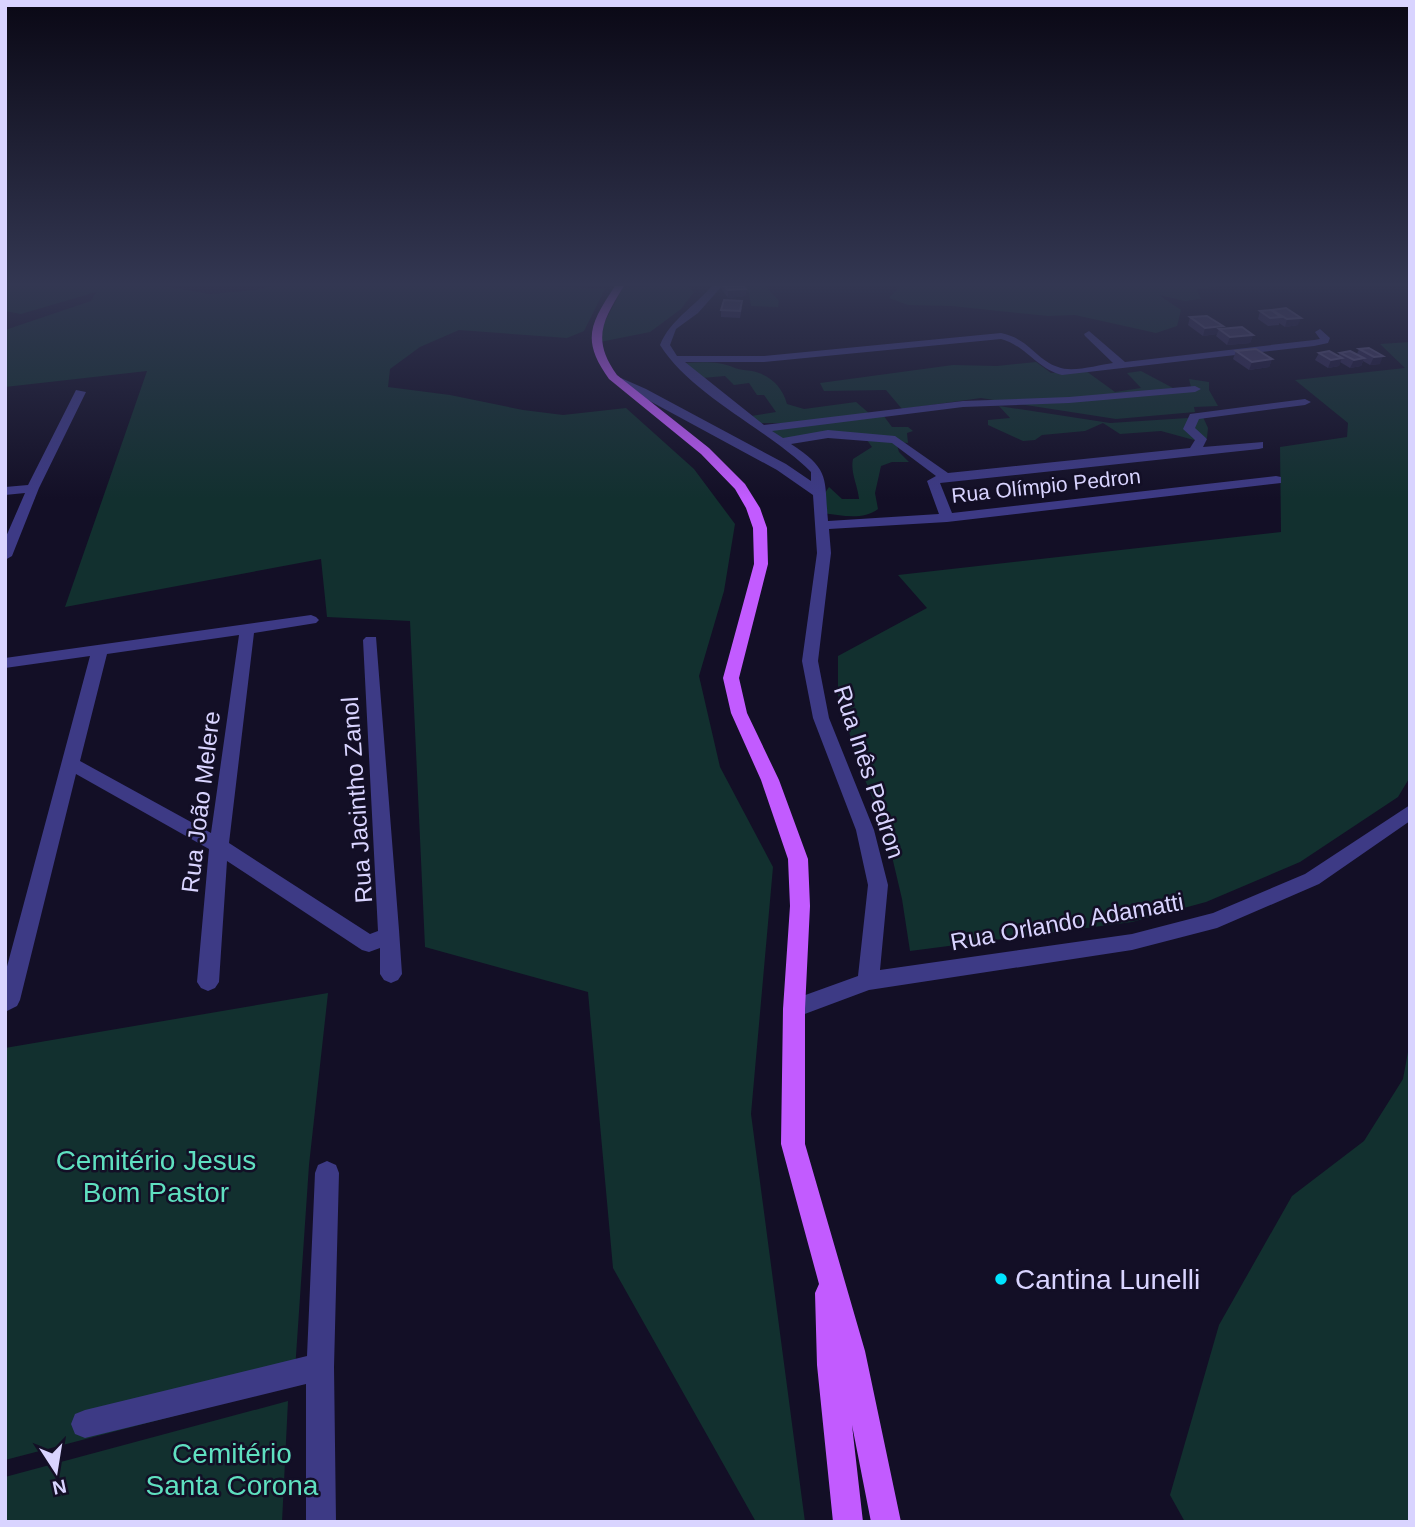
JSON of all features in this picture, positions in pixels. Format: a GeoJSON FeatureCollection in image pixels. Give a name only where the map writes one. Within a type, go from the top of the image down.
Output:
{"type":"FeatureCollection","features":[{"type":"Feature","properties":{"kind":"main road"},"geometry":{"type":"LineString","coordinates":[[600,357],[603,365],[617,380],[740,487],[753,508],[760,528],[761,564],[731,678],[739,713],[770,780],[798,859],[800,906],[794,1009],[793,1144],[851,1351],[886,1522]]}},
{"type":"Feature","properties":{"kind":"main road"},"geometry":{"type":"LineString","coordinates":[[827,1265],[831,1365],[848,1522]]}},
{"type":"Feature","properties":{"kind":"street"},"geometry":{"type":"LineString","coordinates":[[674,359],[782,357]]}},
{"type":"Feature","properties":{"kind":"street"},"geometry":{"type":"LineString","coordinates":[[1037,357],[1054,371],[1190,357]]}},
{"type":"Feature","properties":{"kind":"street"},"geometry":{"type":"LineString","coordinates":[[1114,357],[1122,365]]}},
{"type":"Feature","properties":{"kind":"street","name":"Rua Inês Pedron"},"geometry":{"type":"LineString","coordinates":[[674,359],[761,429],[803,457],[817,471],[824,553],[810,661],[821,718],[865,830],[878,884],[875,934],[868,981]]}},
{"type":"Feature","properties":{"kind":"street"},"geometry":{"type":"LineString","coordinates":[[617,380],[643,391],[741,447],[778,462],[819,494]]}},
{"type":"Feature","properties":{"kind":"street"},"geometry":{"type":"LineString","coordinates":[[761,429],[972,403],[1069,400],[1195,389]]}},
{"type":"Feature","properties":{"kind":"street"},"geometry":{"type":"LineString","coordinates":[[5,556],[11,527],[80,392]]}},
{"type":"Feature","properties":{"kind":"street"},"geometry":{"type":"LineString","coordinates":[[1195,451],[1201,439],[1189,429],[1194,416],[1304,402]]}},
{"type":"Feature","properties":{"kind":"street"},"geometry":{"type":"LineString","coordinates":[[781,442],[828,434],[895,440],[945,477]]}},
{"type":"Feature","properties":{"kind":"street"},"geometry":{"type":"LineString","coordinates":[[947,518],[933,481],[945,477],[1259,445]]}},
{"type":"Feature","properties":{"kind":"street","name":"Rua Olímpio Pedron"},"geometry":{"type":"LineString","coordinates":[[820,526],[947,518],[1276,481]]}},
{"type":"Feature","properties":{"kind":"street"},"geometry":{"type":"LineString","coordinates":[[5,491],[33,488]]}},
{"type":"Feature","properties":{"kind":"street"},"geometry":{"type":"LineString","coordinates":[[5,663],[312,620]]}},
{"type":"Feature","properties":{"kind":"street","name":"Rua João Melere"},"geometry":{"type":"LineString","coordinates":[[208,982],[219,846],[247,629]]}},
{"type":"Feature","properties":{"kind":"street","name":"Rua Jacintho Zanol"},"geometry":{"type":"LineString","coordinates":[[219,846],[369,944],[385,937],[389,930],[371,640]]}},
{"type":"Feature","properties":{"kind":"street"},"geometry":{"type":"LineString","coordinates":[[7,1002],[100,649]]}},
{"type":"Feature","properties":{"kind":"street"},"geometry":{"type":"LineString","coordinates":[[70,763],[219,846]]}},
{"type":"Feature","properties":{"kind":"street","name":"Rua Orlando Adamatti"},"geometry":{"type":"LineString","coordinates":[[794,1009],[868,981],[1132,942],[1217,920],[1312,879],[1410,812]]}},
{"type":"Feature","properties":{"kind":"street"},"geometry":{"type":"LineString","coordinates":[[389,930],[391,974]]}},
{"type":"Feature","properties":{"kind":"street"},"geometry":{"type":"LineString","coordinates":[[321,1522],[320,1367],[327,1173]]}},
{"type":"Feature","properties":{"kind":"street"},"geometry":{"type":"LineString","coordinates":[[85,1424],[320,1367]]}},
{"type":"Feature","properties":{"kind":"green space"},"geometry":{"type":"Polygon","coordinates":[[[5,357],[406,357],[390,369],[388,387],[563,415],[626,408],[694,469],[735,524],[724,591],[699,676],[720,767],[773,867],[751,1114],[805,1522],[756,1522],[613,1268],[588,992],[425,947],[410,621],[327,617],[321,559],[65,607],[147,371],[5,387],[5,357]]]}},
{"type":"Feature","properties":{"kind":"green space"},"geometry":{"type":"Polygon","coordinates":[[[1394,357],[1410,357],[1410,777],[1398,797],[1300,862],[1206,902],[1132,922],[910,951],[902,899],[886,831],[859,765],[838,695],[838,656],[927,608],[898,575],[1281,532],[1280,447],[1347,437],[1348,423],[1295,380],[1405,368],[1394,357]]]}},
{"type":"Feature","properties":{"kind":"green space"},"geometry":{"type":"Polygon","coordinates":[[[1036,362],[1051,373],[1086,371],[1115,392],[1141,388],[1127,373],[1141,371],[1173,388],[1191,387],[1189,379],[1209,382],[1209,390],[1218,406],[1194,407],[1195,412],[1116,419],[981,398],[902,409],[886,390],[824,391],[820,383],[953,365],[997,366],[1036,362]]]}},
{"type":"Feature","properties":{"kind":"green space"},"geometry":{"type":"Polygon","coordinates":[[[685,363],[717,363],[758,373],[770,378],[787,404],[804,409],[856,402],[870,414],[800,423],[759,423],[751,416],[776,412],[764,395],[757,395],[749,383],[734,385],[725,376],[702,378],[685,363]]]}},
{"type":"Feature","properties":{"kind":"green space"},"geometry":{"type":"Polygon","coordinates":[[[999,406],[1110,423],[1203,417],[1208,428],[1207,438],[1194,440],[1161,431],[1120,434],[1103,423],[1085,431],[1042,435],[1035,440],[1023,441],[988,425],[988,420],[1010,418],[999,406]]]}},
{"type":"Feature","properties":{"kind":"green space"},"geometry":{"type":"Polygon","coordinates":[[[883,415],[892,427],[908,427],[913,431],[907,433],[908,443],[896,442],[899,452],[909,462],[892,462],[881,466],[875,493],[878,509],[858,516],[822,513],[825,493],[829,487],[842,499],[859,499],[852,464],[853,459],[872,447],[864,436],[780,439],[768,431],[883,415]]]}},
{"type":"Feature","properties":{"kind":"green space","name":"Cemitério Jesus Bom Pastor"},"geometry":{"type":"Polygon","coordinates":[[[328,993],[309,1165],[294,1385],[5,1460],[5,1048],[328,993]]]}},
{"type":"Feature","properties":{"kind":"green space"},"geometry":{"type":"Polygon","coordinates":[[[1410,1041],[1410,1522],[1185,1522],[1170,1495],[1219,1325],[1292,1196],[1364,1141],[1403,1079],[1410,1041]]]}},
{"type":"Feature","properties":{"kind":"green space","name":"Cemitério Santa Corona"},"geometry":{"type":"Polygon","coordinates":[[[288,1401],[282,1522],[5,1522],[5,1477],[288,1401]]]}},
{"type":"Feature","properties":{"kind":"building"},"geometry":{"type":"Polygon","coordinates":[[[1245,357],[1272,359],[1252,362],[1245,357]]]}},
{"type":"Feature","properties":{"kind":"place","name":"Cantina Lunelli"},"geometry":{"type":"Point","coordinates":[1001,1279]}}]}
